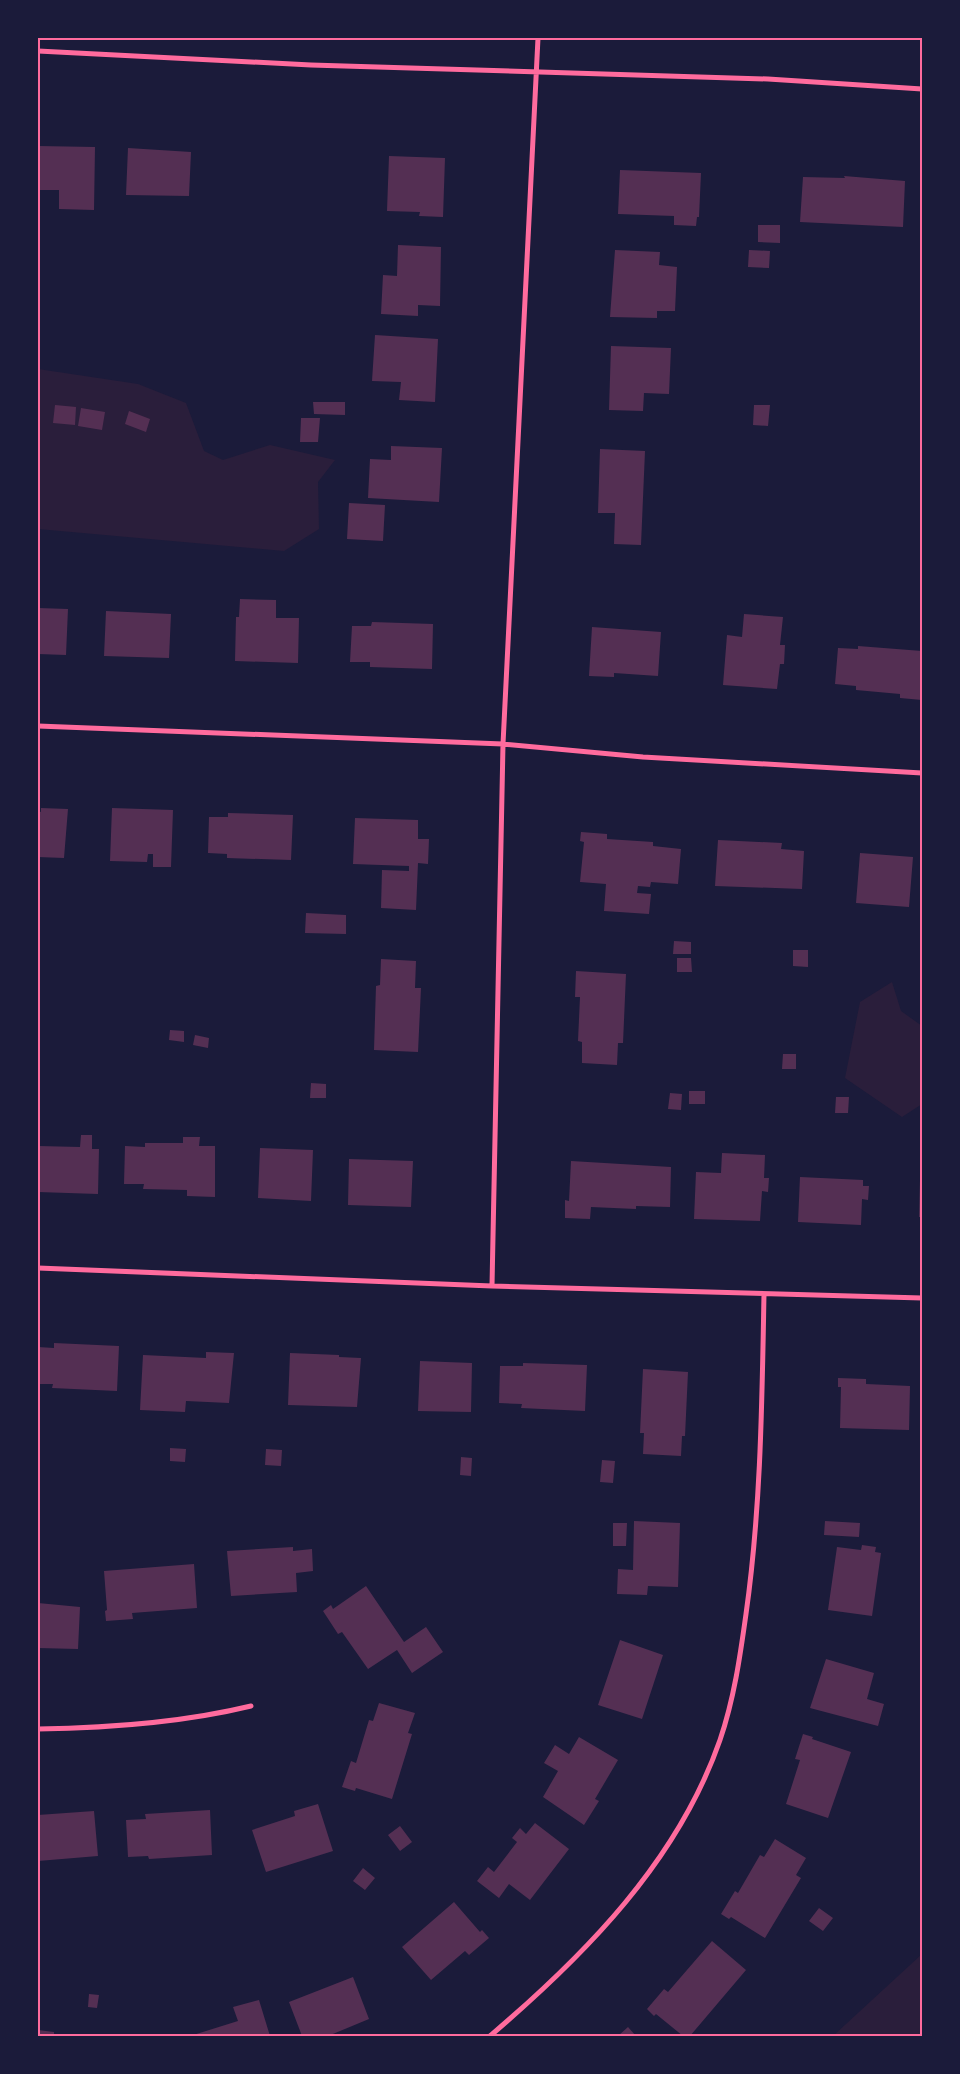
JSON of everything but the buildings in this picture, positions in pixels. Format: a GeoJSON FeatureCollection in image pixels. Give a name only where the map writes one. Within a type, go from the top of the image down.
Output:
{"type":"FeatureCollection","features":[{"type":"Feature","properties":{"kind":"street"},"geometry":{"type":"LineString","coordinates":[[492,1286],[503,744],[538,71],[538,38]]}},
{"type":"Feature","properties":{"kind":"street"},"geometry":{"type":"LineString","coordinates":[[38,51],[311,65],[768,79],[922,89]]}},
{"type":"Feature","properties":{"kind":"street"},"geometry":{"type":"LineString","coordinates":[[38,726],[503,744],[643,758],[922,773]]}},
{"type":"Feature","properties":{"kind":"street"},"geometry":{"type":"LineString","coordinates":[[38,1268],[492,1286],[922,1298]]}},
{"type":"Feature","properties":{"kind":"street"},"geometry":{"type":"LineString","coordinates":[[490,2036],[538,1995],[602,1931],[655,1864],[692,1802],[720,1741],[737,1678],[756,1547],[761,1451],[764,1294]]}},
{"type":"Feature","properties":{"kind":"street"},"geometry":{"type":"LineString","coordinates":[[38,1729],[195,1719],[251,1706]]}},
{"type":"Feature","properties":{"kind":"shaded area"},"geometry":{"type":"Polygon","coordinates":[[[38,369],[138,384],[186,403],[204,451],[223,460],[270,445],[335,460],[318,482],[319,529],[284,551],[38,529],[38,369]]]}},
{"type":"Feature","properties":{"kind":"shaded area"},"geometry":{"type":"Polygon","coordinates":[[[892,982],[901,1011],[922,1026],[922,1104],[902,1117],[845,1078],[860,1002],[892,982]]]}},
{"type":"Feature","properties":{"kind":"shaded area"},"geometry":{"type":"Polygon","coordinates":[[[922,1954],[922,2036],[833,2036],[922,1954]]]}}]}
